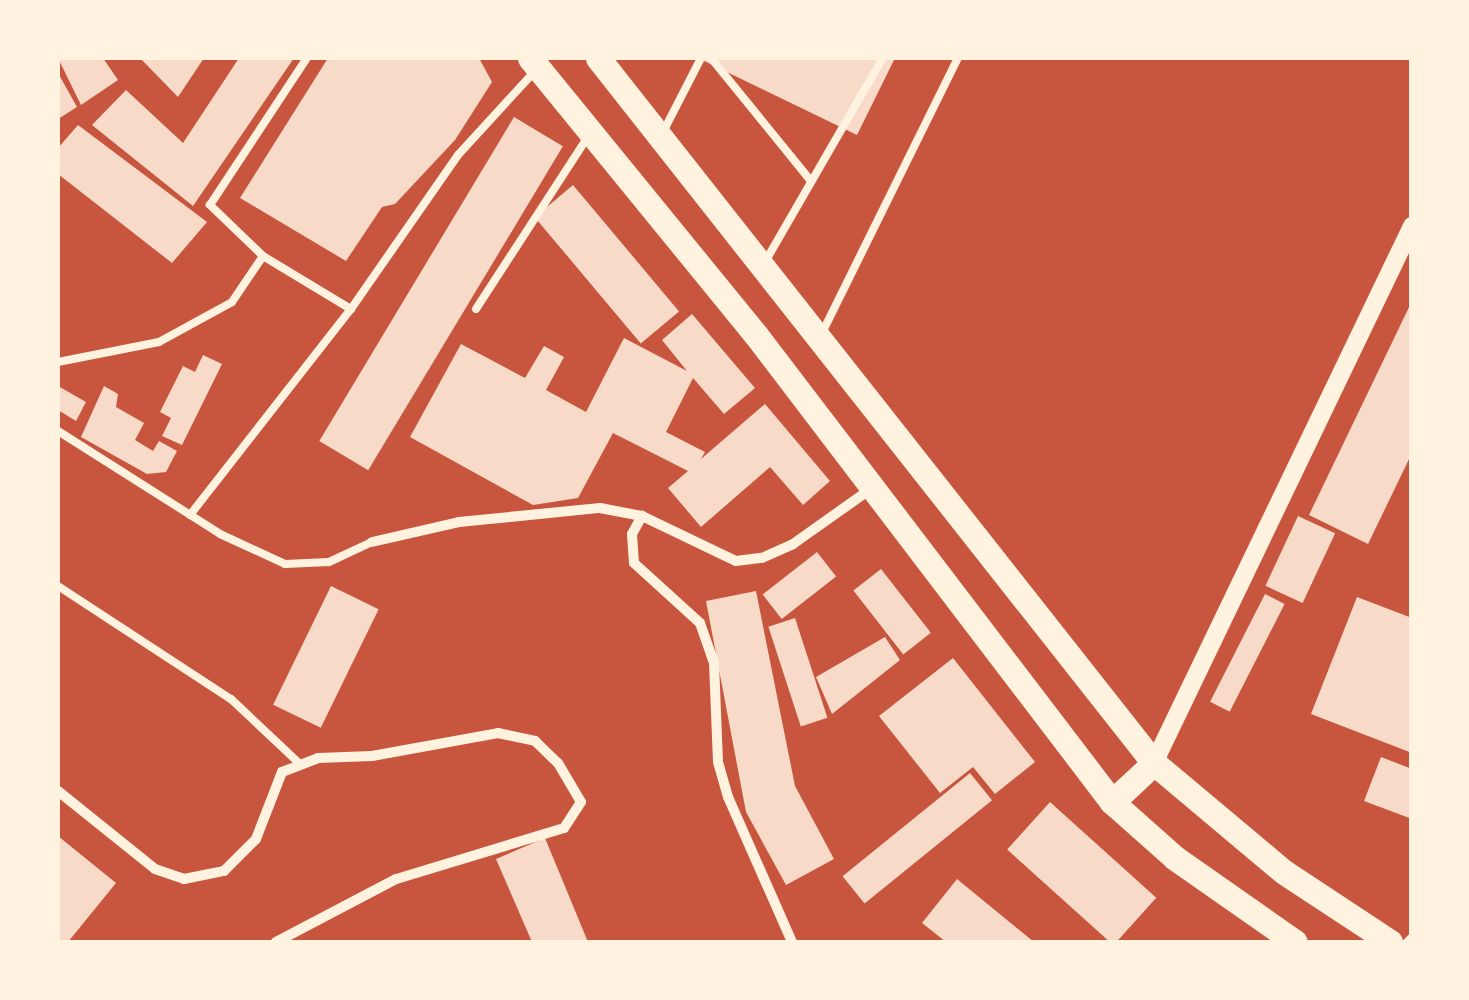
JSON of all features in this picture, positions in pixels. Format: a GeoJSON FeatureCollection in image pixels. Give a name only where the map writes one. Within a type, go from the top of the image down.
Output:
{"type":"FeatureCollection","features":[{"type":"Feature","properties":{"kind":"highway"},"geometry":{"type":"LineString","coordinates":[[598,58],[1154,762],[1284,872],[1390,942]]}},
{"type":"Feature","properties":{"kind":"highway"},"geometry":{"type":"LineString","coordinates":[[534,62],[872,488],[1112,802],[1189,869],[1295,942]]}},
{"type":"Feature","properties":{"kind":"highway"},"geometry":{"type":"LineString","coordinates":[[1112,802],[1154,762]]}},
{"type":"Feature","properties":{"kind":"street"},"geometry":{"type":"LineString","coordinates":[[1154,762],[1412,226]]}},
{"type":"Feature","properties":{"kind":"street"},"geometry":{"type":"LineString","coordinates":[[372,542],[459,522],[600,508],[642,516],[736,561],[793,544],[872,488]]}},
{"type":"Feature","properties":{"kind":"street"},"geometry":{"type":"LineString","coordinates":[[642,516],[632,534],[634,563],[700,623],[714,663],[718,762],[728,798],[792,942]]}},
{"type":"Feature","properties":{"kind":"street"},"geometry":{"type":"LineString","coordinates":[[58,791],[155,869],[184,879],[224,872],[256,839],[282,772],[301,765],[498,732],[535,741],[558,764],[581,802],[564,828],[396,879],[276,942]]}},
{"type":"Feature","properties":{"kind":"lane"},"geometry":{"type":"LineString","coordinates":[[306,58],[210,206],[263,256],[351,309]]}},
{"type":"Feature","properties":{"kind":"lane"},"geometry":{"type":"LineString","coordinates":[[661,136],[701,58]]}},
{"type":"Feature","properties":{"kind":"lane"},"geometry":{"type":"LineString","coordinates":[[712,58],[811,182]]}},
{"type":"Feature","properties":{"kind":"lane"},"geometry":{"type":"LineString","coordinates":[[764,264],[882,58]]}},
{"type":"Feature","properties":{"kind":"lane"},"geometry":{"type":"LineString","coordinates":[[820,337],[958,58]]}},
{"type":"Feature","properties":{"kind":"lane"},"geometry":{"type":"LineString","coordinates":[[190,515],[351,309],[458,155],[534,62]]}},
{"type":"Feature","properties":{"kind":"lane"},"geometry":{"type":"LineString","coordinates":[[476,309],[592,131]]}},
{"type":"Feature","properties":{"kind":"lane"},"geometry":{"type":"LineString","coordinates":[[58,362],[160,342],[232,302],[263,256]]}},
{"type":"Feature","properties":{"kind":"lane"},"geometry":{"type":"LineString","coordinates":[[58,432],[190,515],[286,564],[329,562],[372,542]]}},
{"type":"Feature","properties":{"kind":"lane"},"geometry":{"type":"LineString","coordinates":[[58,586],[231,699],[301,765]]}},
{"type":"Feature","properties":{"kind":"building"},"geometry":{"type":"Polygon","coordinates":[[[58,58],[103,58],[118,80],[81,105],[58,58]]]}},
{"type":"Feature","properties":{"kind":"building"},"geometry":{"type":"Polygon","coordinates":[[[140,58],[204,58],[178,97],[140,58]]]}},
{"type":"Feature","properties":{"kind":"building"},"geometry":{"type":"Polygon","coordinates":[[[239,58],[294,58],[193,206],[92,125],[126,90],[183,143],[239,58]]]}},
{"type":"Feature","properties":{"kind":"building"},"geometry":{"type":"Polygon","coordinates":[[[328,58],[479,58],[492,82],[455,140],[395,204],[382,207],[346,261],[240,198],[328,58]]]}},
{"type":"Feature","properties":{"kind":"building"},"geometry":{"type":"Polygon","coordinates":[[[698,58],[895,58],[857,135],[698,58]]]}},
{"type":"Feature","properties":{"kind":"building"},"geometry":{"type":"Polygon","coordinates":[[[58,73],[77,107],[58,119],[58,73]]]}},
{"type":"Feature","properties":{"kind":"building"},"geometry":{"type":"Polygon","coordinates":[[[514,117],[563,146],[368,470],[319,441],[514,117]]]}},
{"type":"Feature","properties":{"kind":"building"},"geometry":{"type":"Polygon","coordinates":[[[78,125],[207,222],[172,263],[58,174],[58,148],[78,125]]]}},
{"type":"Feature","properties":{"kind":"building"},"geometry":{"type":"Polygon","coordinates":[[[573,185],[679,311],[641,344],[535,217],[573,185]]]}},
{"type":"Feature","properties":{"kind":"building"},"geometry":{"type":"Polygon","coordinates":[[[1412,301],[1412,453],[1368,544],[1309,515],[1412,301]]]}},
{"type":"Feature","properties":{"kind":"building"},"geometry":{"type":"Polygon","coordinates":[[[692,314],[755,388],[724,414],[693,378],[666,432],[705,452],[701,459],[765,404],[830,481],[803,505],[770,467],[701,527],[668,488],[688,471],[613,433],[578,498],[533,505],[410,437],[461,344],[525,378],[544,346],[564,357],[546,390],[586,412],[624,338],[687,371],[662,340],[692,314]]]}},
{"type":"Feature","properties":{"kind":"building"},"geometry":{"type":"Polygon","coordinates":[[[203,355],[222,364],[182,445],[162,436],[171,418],[160,412],[183,366],[195,372],[203,355]]]}},
{"type":"Feature","properties":{"kind":"building"},"geometry":{"type":"Polygon","coordinates":[[[58,386],[86,402],[76,421],[58,410],[58,386]]]}},
{"type":"Feature","properties":{"kind":"building"},"geometry":{"type":"Polygon","coordinates":[[[104,386],[118,394],[116,407],[144,423],[135,440],[153,451],[159,441],[177,451],[166,472],[147,474],[81,437],[104,386]]]}},
{"type":"Feature","properties":{"kind":"building"},"geometry":{"type":"Polygon","coordinates":[[[1298,516],[1335,533],[1303,603],[1265,586],[1298,516]]]}},
{"type":"Feature","properties":{"kind":"building"},"geometry":{"type":"Polygon","coordinates":[[[817,552],[836,576],[782,619],[763,594],[817,552]]]}},
{"type":"Feature","properties":{"kind":"building"},"geometry":{"type":"Polygon","coordinates":[[[881,569],[931,633],[903,654],[853,591],[881,569]]]}},
{"type":"Feature","properties":{"kind":"building"},"geometry":{"type":"Polygon","coordinates":[[[331,586],[379,609],[321,728],[273,705],[331,586]]]}},
{"type":"Feature","properties":{"kind":"building"},"geometry":{"type":"Polygon","coordinates":[[[756,591],[795,786],[834,859],[786,885],[746,812],[706,601],[756,591]]]}},
{"type":"Feature","properties":{"kind":"building"},"geometry":{"type":"Polygon","coordinates":[[[1265,594],[1285,604],[1230,712],[1210,702],[1265,594]]]}},
{"type":"Feature","properties":{"kind":"building"},"geometry":{"type":"Polygon","coordinates":[[[1357,597],[1412,618],[1412,753],[1311,714],[1357,597]]]}},
{"type":"Feature","properties":{"kind":"building"},"geometry":{"type":"Polygon","coordinates":[[[795,618],[827,718],[801,727],[768,627],[795,618]]]}},
{"type":"Feature","properties":{"kind":"building"},"geometry":{"type":"Polygon","coordinates":[[[885,637],[900,660],[832,714],[816,677],[885,637]]]}},
{"type":"Feature","properties":{"kind":"building"},"geometry":{"type":"Polygon","coordinates":[[[953,658],[1035,762],[995,794],[973,767],[940,793],[879,716],[953,658]]]}},
{"type":"Feature","properties":{"kind":"building"},"geometry":{"type":"Polygon","coordinates":[[[1381,757],[1412,769],[1412,819],[1364,801],[1381,757]]]}},
{"type":"Feature","properties":{"kind":"building"},"geometry":{"type":"Polygon","coordinates":[[[970,773],[992,800],[865,903],[843,876],[970,773]]]}},
{"type":"Feature","properties":{"kind":"building"},"geometry":{"type":"Polygon","coordinates":[[[1050,802],[1156,898],[1116,942],[1110,942],[1007,850],[1050,802]]]}},
{"type":"Feature","properties":{"kind":"building"},"geometry":{"type":"Polygon","coordinates":[[[58,836],[116,883],[68,942],[58,942],[58,836]]]}},
{"type":"Feature","properties":{"kind":"building"},"geometry":{"type":"Polygon","coordinates":[[[545,838],[588,942],[532,942],[496,859],[545,838]]]}},
{"type":"Feature","properties":{"kind":"building"},"geometry":{"type":"Polygon","coordinates":[[[957,879],[1034,942],[946,942],[922,923],[957,879]]]}}]}
